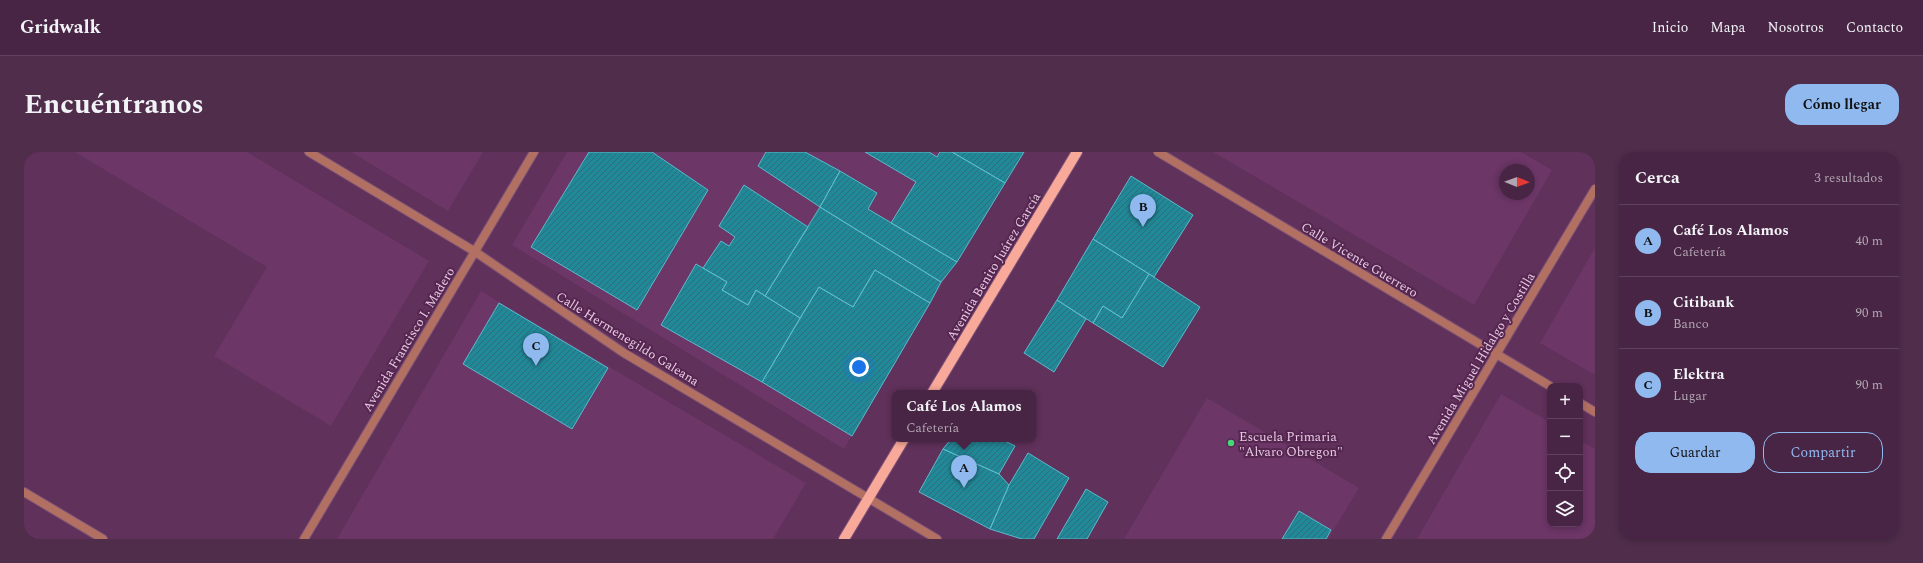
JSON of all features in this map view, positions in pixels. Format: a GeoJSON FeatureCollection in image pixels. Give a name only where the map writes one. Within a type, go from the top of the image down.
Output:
{"type":"FeatureCollection","features":[{"type":"Feature","properties":{"kind":"main road","name":"Avenida Benito Juárez García"},"geometry":{"type":"LineString","coordinates":[[934,390],[1077,152]]}},
{"type":"Feature","properties":{"kind":"main road"},"geometry":{"type":"LineString","coordinates":[[844,539],[902,442]]}},
{"type":"Feature","properties":{"kind":"street","name":"Calle Hermenegildo Galeana"},"geometry":{"type":"LineString","coordinates":[[309,152],[474,252],[624,353],[937,539]]}},
{"type":"Feature","properties":{"kind":"street","name":"Avenida Francisco I. Madero"},"geometry":{"type":"LineString","coordinates":[[304,539],[534,152]]}},
{"type":"Feature","properties":{"kind":"street","name":"Calle Vicente Guerrero"},"geometry":{"type":"LineString","coordinates":[[1158,152],[1547,384]]}},
{"type":"Feature","properties":{"kind":"street","name":"Avenida Miguel Hidalgo y Costilla"},"geometry":{"type":"LineString","coordinates":[[1386,539],[1595,189]]}},
{"type":"Feature","properties":{"kind":"street"},"geometry":{"type":"LineString","coordinates":[[1583,405],[1595,412]]}},
{"type":"Feature","properties":{"kind":"street"},"geometry":{"type":"LineString","coordinates":[[24,492],[103,539]]}},
{"type":"Feature","properties":{"kind":"shaded area"},"geometry":{"type":"Polygon","coordinates":[[[75,152],[247,152],[429,261],[331,426],[214,356],[267,267],[75,152]]]}},
{"type":"Feature","properties":{"kind":"shaded area"},"geometry":{"type":"Polygon","coordinates":[[[351,152],[483,152],[448,211],[351,152]]]}},
{"type":"Feature","properties":{"kind":"shaded area"},"geometry":{"type":"Polygon","coordinates":[[[567,152],[1021,152],[844,449],[512,245],[567,152]]]}},
{"type":"Feature","properties":{"kind":"shaded area"},"geometry":{"type":"Polygon","coordinates":[[[1213,152],[1521,152],[1552,170],[1535,199],[1535,164],[1499,164],[1499,200],[1535,200],[1474,305],[1213,152]]]}},
{"type":"Feature","properties":{"kind":"shaded area"},"geometry":{"type":"Polygon","coordinates":[[[1595,248],[1595,375],[1540,343],[1595,248]]]}},
{"type":"Feature","properties":{"kind":"shaded area"},"geometry":{"type":"Polygon","coordinates":[[[481,291],[806,483],[773,539],[337,539],[481,291]]]}},
{"type":"Feature","properties":{"kind":"shaded area"},"geometry":{"type":"Polygon","coordinates":[[[1501,394],[1547,420],[1547,527],[1583,527],[1583,442],[1595,449],[1595,539],[1417,539],[1501,394]]]}},
{"type":"Feature","properties":{"kind":"shaded area","name":"Escuela Primaria \"Alvaro Obregon\""},"geometry":{"type":"Polygon","coordinates":[[[1207,398],[1359,488],[1328,539],[1124,539],[1207,398]]]}},
{"type":"Feature","properties":{"kind":"building"},"geometry":{"type":"Polygon","coordinates":[[[589,152],[652,152],[708,190],[637,310],[531,247],[589,152]]]}},
{"type":"Feature","properties":{"kind":"building"},"geometry":{"type":"Polygon","coordinates":[[[766,152],[805,152],[840,171],[820,207],[758,166],[766,152]]]}},
{"type":"Feature","properties":{"kind":"building"},"geometry":{"type":"Polygon","coordinates":[[[865,152],[929,152],[937,157],[940,152],[952,152],[1005,183],[957,262],[891,223],[916,182],[865,152]]]}},
{"type":"Feature","properties":{"kind":"building"},"geometry":{"type":"Polygon","coordinates":[[[952,152],[1024,152],[1005,183],[952,152]]]}},
{"type":"Feature","properties":{"kind":"building"},"geometry":{"type":"Polygon","coordinates":[[[840,171],[877,193],[868,209],[957,262],[941,282],[820,207],[840,171]]]}},
{"type":"Feature","properties":{"kind":"building"},"geometry":{"type":"Polygon","coordinates":[[[1131,176],[1193,215],[1154,277],[1093,239],[1131,176]]]}},
{"type":"Feature","properties":{"kind":"building"},"geometry":{"type":"Polygon","coordinates":[[[744,185],[808,227],[765,296],[756,290],[748,305],[722,290],[727,282],[703,268],[721,241],[729,246],[735,237],[719,226],[744,185]]]}},
{"type":"Feature","properties":{"kind":"building"},"geometry":{"type":"Polygon","coordinates":[[[820,207],[941,282],[930,303],[875,270],[853,307],[819,287],[800,318],[765,296],[820,207]]]}},
{"type":"Feature","properties":{"kind":"building"},"geometry":{"type":"Polygon","coordinates":[[[1093,239],[1149,274],[1122,318],[1103,306],[1093,323],[1057,300],[1093,239]]]}},
{"type":"Feature","properties":{"kind":"building"},"geometry":{"type":"Polygon","coordinates":[[[696,264],[727,282],[722,290],[748,305],[756,290],[800,318],[762,382],[661,325],[696,264]]]}},
{"type":"Feature","properties":{"kind":"building"},"geometry":{"type":"Polygon","coordinates":[[[875,270],[930,303],[852,436],[762,382],[819,287],[853,307],[875,270]]]}},
{"type":"Feature","properties":{"kind":"building"},"geometry":{"type":"Polygon","coordinates":[[[1149,274],[1200,307],[1163,367],[1093,323],[1103,306],[1122,318],[1149,274]]]}},
{"type":"Feature","properties":{"kind":"building"},"geometry":{"type":"Polygon","coordinates":[[[1057,300],[1086,319],[1054,372],[1024,353],[1057,300]]]}},
{"type":"Feature","properties":{"kind":"building"},"geometry":{"type":"Polygon","coordinates":[[[499,303],[608,368],[572,429],[463,364],[499,303]]]}},
{"type":"Feature","properties":{"kind":"building"},"geometry":{"type":"Polygon","coordinates":[[[949,442],[1007,442],[1015,446],[999,474],[943,449],[949,442]]]}},
{"type":"Feature","properties":{"kind":"building"},"geometry":{"type":"Polygon","coordinates":[[[943,449],[999,474],[1009,485],[990,529],[919,492],[943,449]]]}},
{"type":"Feature","properties":{"kind":"building"},"geometry":{"type":"Polygon","coordinates":[[[1028,453],[1069,478],[1034,539],[1022,539],[990,529],[1009,485],[1028,453]]]}},
{"type":"Feature","properties":{"kind":"building"},"geometry":{"type":"Polygon","coordinates":[[[1086,489],[1108,502],[1087,539],[1057,539],[1086,489]]]}},
{"type":"Feature","properties":{"kind":"building"},"geometry":{"type":"Polygon","coordinates":[[[1299,511],[1331,530],[1326,539],[1282,539],[1299,511]]]}},
{"type":"Feature","properties":{"kind":"place","name":"Citibank"},"geometry":{"type":"Point","coordinates":[1143,227]}},
{"type":"Feature","properties":{"kind":"place","name":"Elektra"},"geometry":{"type":"Point","coordinates":[536,366]}},
{"type":"Feature","properties":{"kind":"place","name":"Escuela Primaria \"Alvaro Obregon\""},"geometry":{"type":"Point","coordinates":[1231,443]}},
{"type":"Feature","properties":{"kind":"place","name":"Café Los Alamos"},"geometry":{"type":"Point","coordinates":[964,488]}}]}
